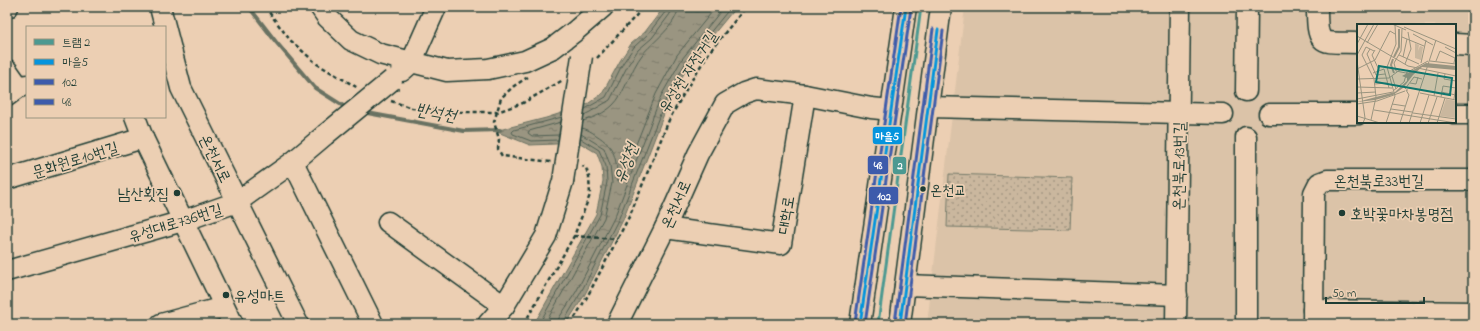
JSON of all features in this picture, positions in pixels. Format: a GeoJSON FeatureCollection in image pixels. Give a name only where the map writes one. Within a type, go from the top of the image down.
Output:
{"type":"FeatureCollection","features":[{"type":"Feature","properties":{"kind":"street","name":"온천서로"},"geometry":{"type":"LineString","coordinates":[[160,7],[165,26]]}},
{"type":"Feature","properties":{"kind":"street"},"geometry":{"type":"LineString","coordinates":[[320,7],[327,17],[351,40],[380,54],[447,71],[488,69],[525,61],[553,48],[603,7]]}},
{"type":"Feature","properties":{"kind":"street"},"geometry":{"type":"LineString","coordinates":[[411,63],[436,7]]}},
{"type":"Feature","properties":{"kind":"street"},"geometry":{"type":"LineString","coordinates":[[860,324],[906,7]]}},
{"type":"Feature","properties":{"kind":"street"},"geometry":{"type":"LineString","coordinates":[[900,324],[941,7]]}},
{"type":"Feature","properties":{"kind":"street","name":"온천북로13번길"},"geometry":{"type":"LineString","coordinates":[[1176,324],[1180,7]]}},
{"type":"Feature","properties":{"kind":"street"},"geometry":{"type":"LineString","coordinates":[[1246,91],[1247,7]]}},
{"type":"Feature","properties":{"kind":"street"},"geometry":{"type":"LineString","coordinates":[[1317,7],[1317,29],[1320,37],[1326,42],[1357,43]]}},
{"type":"Feature","properties":{"kind":"street"},"geometry":{"type":"LineString","coordinates":[[488,324],[504,306],[546,236],[562,181],[582,56],[580,27]]}},
{"type":"Feature","properties":{"kind":"street","name":"온천서로"},"geometry":{"type":"LineString","coordinates":[[166,30],[181,88],[298,324]]}},
{"type":"Feature","properties":{"kind":"street"},"geometry":{"type":"LineString","coordinates":[[1456,44],[1473,45]]}},
{"type":"Feature","properties":{"kind":"street","name":"유성대로736번길"},"geometry":{"type":"LineString","coordinates":[[7,271],[183,221],[237,202],[293,162],[411,63]]}},
{"type":"Feature","properties":{"kind":"street"},"geometry":{"type":"LineString","coordinates":[[7,70],[18,89]]}},
{"type":"Feature","properties":{"kind":"street","name":"온천서로"},"geometry":{"type":"LineString","coordinates":[[617,324],[665,228],[698,154],[725,104],[744,93],[756,89],[805,95]]}},
{"type":"Feature","properties":{"kind":"street"},"geometry":{"type":"LineString","coordinates":[[805,95],[871,108],[891,110]]}},
{"type":"Feature","properties":{"kind":"street","name":"대학로"},"geometry":{"type":"LineString","coordinates":[[665,228],[781,244],[805,95]]}},
{"type":"Feature","properties":{"kind":"street"},"geometry":{"type":"LineString","coordinates":[[928,107],[1223,114]]}},
{"type":"Feature","properties":{"kind":"street"},"geometry":{"type":"LineString","coordinates":[[1269,114],[1357,114]]}},
{"type":"Feature","properties":{"kind":"street"},"geometry":{"type":"LineString","coordinates":[[1456,114],[1473,114]]}},
{"type":"Feature","properties":{"kind":"street"},"geometry":{"type":"LineString","coordinates":[[135,118],[228,315],[161,324]]}},
{"type":"Feature","properties":{"kind":"street"},"geometry":{"type":"LineString","coordinates":[[1246,137],[1246,324]]}},
{"type":"Feature","properties":{"kind":"street","name":"문화원로10번길"},"geometry":{"type":"LineString","coordinates":[[7,179],[144,138]]}},
{"type":"Feature","properties":{"kind":"street"},"geometry":{"type":"LineString","coordinates":[[293,162],[373,324]]}},
{"type":"Feature","properties":{"kind":"street","name":"온천북로33번길"},"geometry":{"type":"LineString","coordinates":[[1473,180],[1327,180],[1319,183],[1314,192],[1313,317],[1473,312]]}},
{"type":"Feature","properties":{"kind":"street"},"geometry":{"type":"LineString","coordinates":[[388,222],[504,306]]}},
{"type":"Feature","properties":{"kind":"street"},"geometry":{"type":"LineString","coordinates":[[905,285],[1176,295]]}},
{"type":"Feature","properties":{"kind":"path","name":"유성천 자전거길"},"geometry":{"type":"LineString","coordinates":[[571,324],[587,297],[630,215],[669,120],[684,92],[710,51],[746,7]]}},
{"type":"Feature","properties":{"kind":"path"},"geometry":{"type":"LineString","coordinates":[[497,112],[494,122],[499,139]]}},
{"type":"Feature","properties":{"kind":"path"},"geometry":{"type":"LineString","coordinates":[[524,324],[574,236],[617,239]]}},
{"type":"Feature","properties":{"kind":"shaded area"},"geometry":{"type":"Polygon","coordinates":[[[965,7],[1473,7],[1473,324],[927,324],[965,7]]]}},
{"type":"Feature","properties":{"kind":"shaded area"},"geometry":{"type":"Polygon","coordinates":[[[949,174],[1072,178],[1070,230],[947,227],[949,174]]]}},
{"type":"Feature","properties":{"kind":"water","name":"유성천"},"geometry":{"type":"Polygon","coordinates":[[[664,7],[736,7],[689,64],[669,101],[623,220],[584,296],[566,324],[534,324],[596,214],[603,181],[602,167],[597,153],[580,143],[530,145],[495,131],[546,118],[586,105],[602,94],[631,44],[645,32],[664,7]]]}},
{"type":"Feature","properties":{"kind":"waterway","name":"반석천"},"geometry":{"type":"LineString","coordinates":[[249,7],[315,88],[348,109]]}},
{"type":"Feature","properties":{"kind":"waterway","name":"반석천"},"geometry":{"type":"LineString","coordinates":[[362,112],[464,131],[500,130]]}},
{"type":"Feature","properties":{"kind":"tram line","name":"2"},"geometry":{"type":"LineString","coordinates":[[878,324],[921,7]]}},
{"type":"Feature","properties":{"kind":"transit line","name":"48"},"geometry":{"type":"LineString","coordinates":[[855,323],[901,7]]}},
{"type":"Feature","properties":{"kind":"transit line","name":"마을5"},"geometry":{"type":"LineString","coordinates":[[860,324],[906,7]]}},
{"type":"Feature","properties":{"kind":"transit line","name":"102"},"geometry":{"type":"LineString","coordinates":[[865,324],[911,8]]}},
{"type":"Feature","properties":{"kind":"transit line","name":"48"},"geometry":{"type":"LineString","coordinates":[[895,323],[933,29]]}},
{"type":"Feature","properties":{"kind":"transit line","name":"마을5"},"geometry":{"type":"LineString","coordinates":[[900,324],[938,30]]}},
{"type":"Feature","properties":{"kind":"transit line","name":"102"},"geometry":{"type":"LineString","coordinates":[[905,324],[943,31]]}},
{"type":"Feature","properties":{"kind":"place","name":"온천교"},"geometry":{"type":"Point","coordinates":[923,189]}},
{"type":"Feature","properties":{"kind":"place","name":"남산횟집"},"geometry":{"type":"Point","coordinates":[177,193]}},
{"type":"Feature","properties":{"kind":"place","name":"호박꽃마차봉명점"},"geometry":{"type":"Point","coordinates":[1342,213]}},
{"type":"Feature","properties":{"kind":"place","name":"유성마트"},"geometry":{"type":"Point","coordinates":[226,295]}}]}
